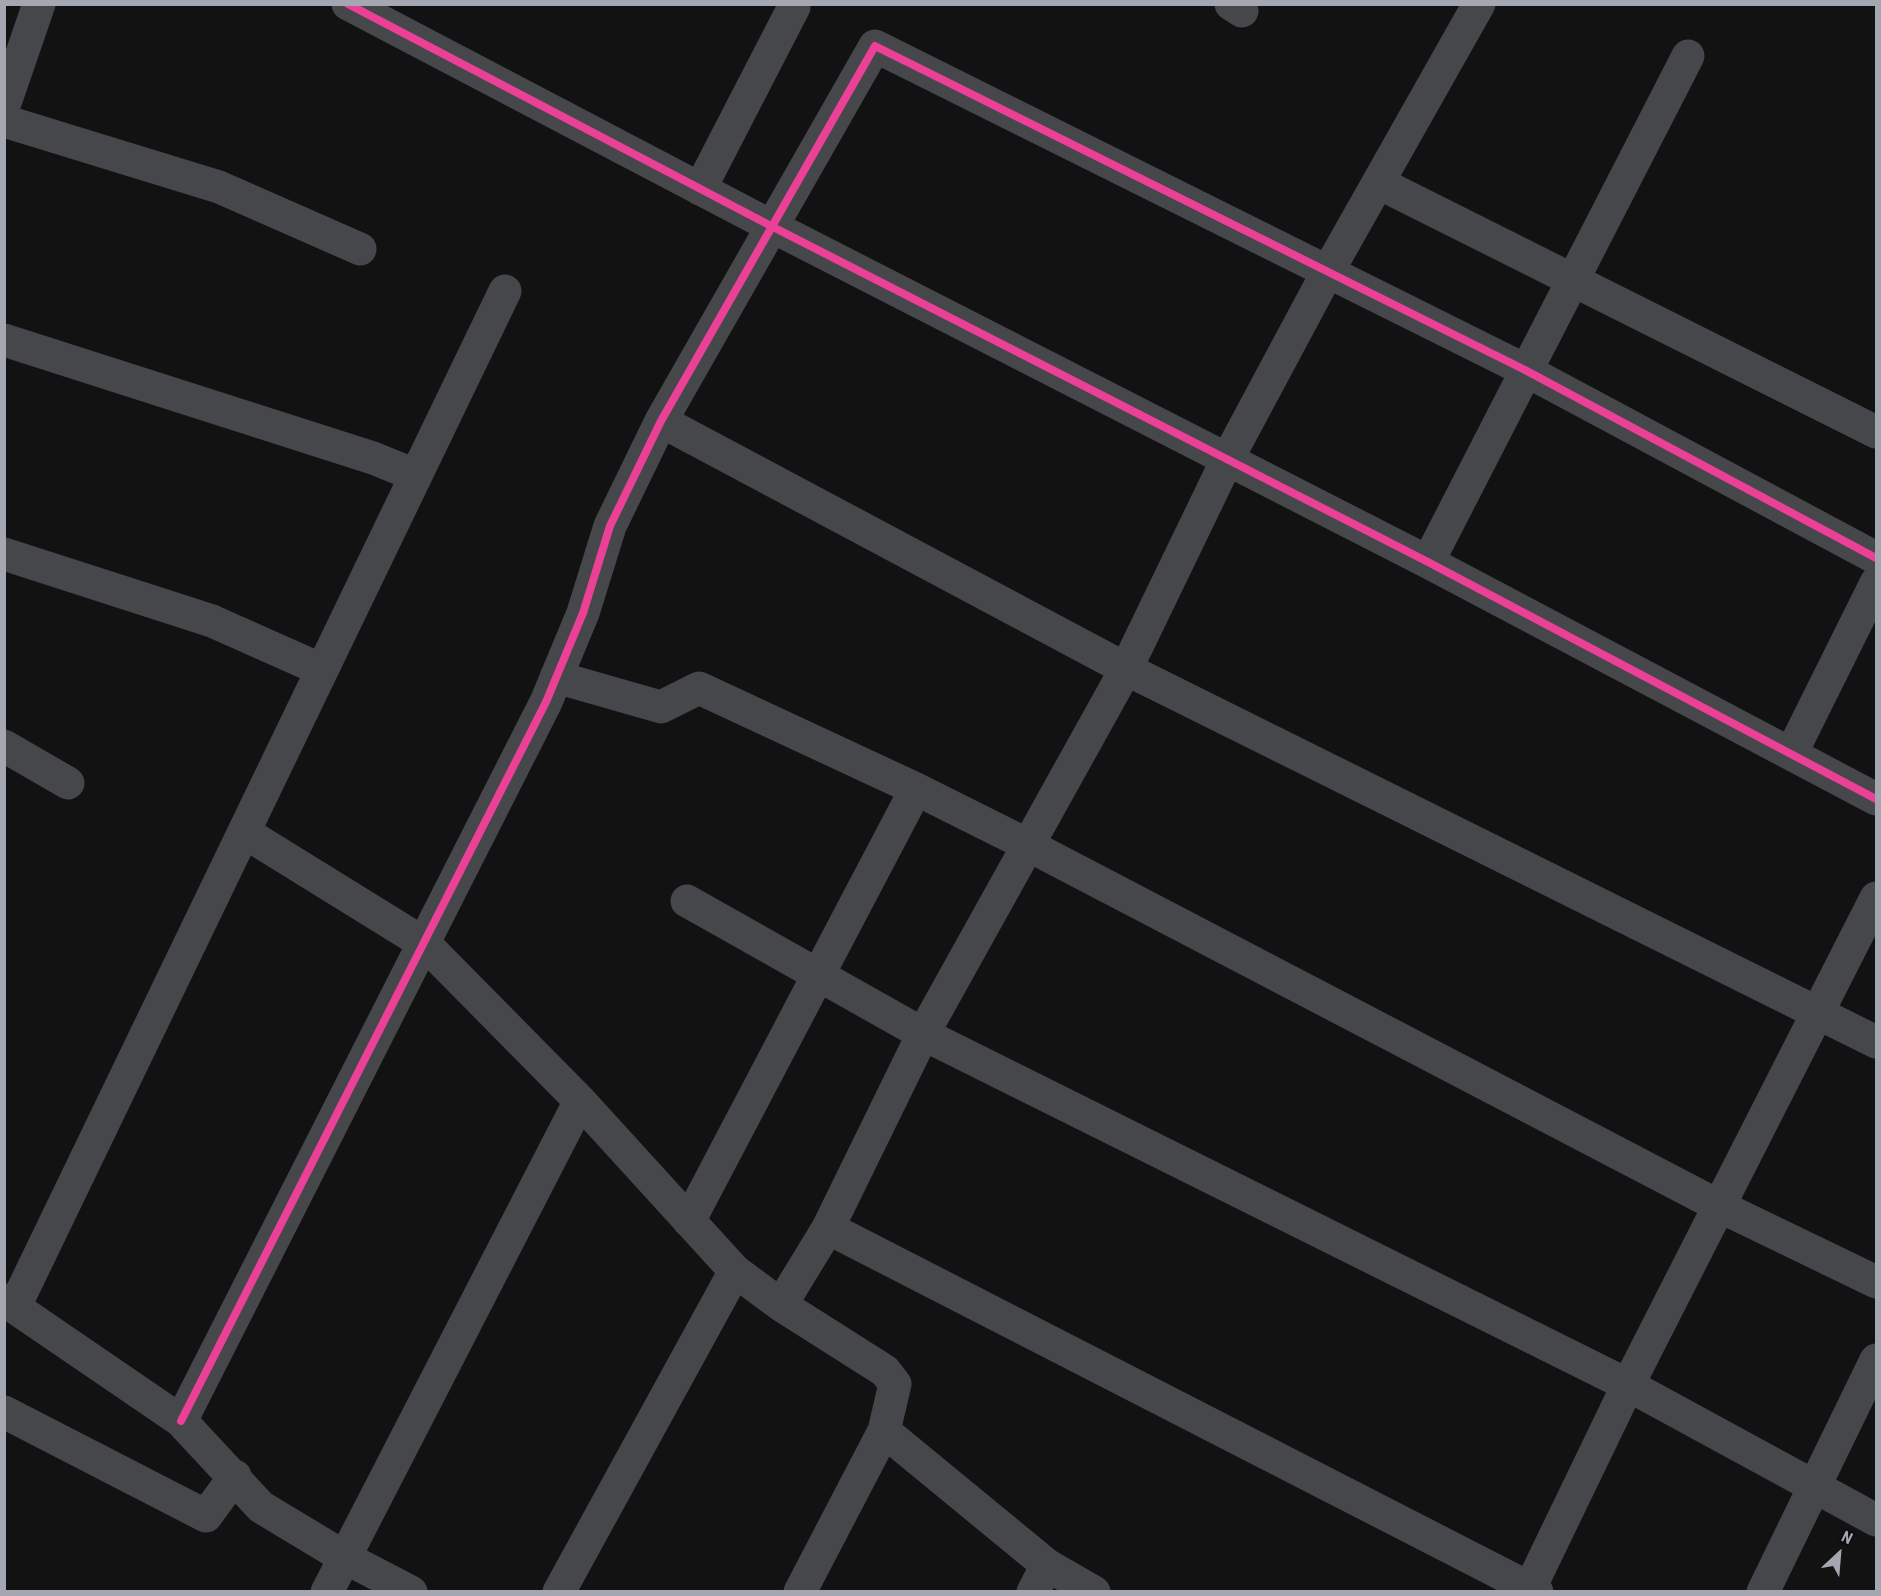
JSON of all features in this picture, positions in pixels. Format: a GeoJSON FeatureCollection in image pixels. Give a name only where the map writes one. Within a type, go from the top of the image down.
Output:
{"type":"FeatureCollection","features":[{"type":"Feature","properties":{"kind":"street"},"geometry":{"type":"LineString","coordinates":[[4,106],[39,4]]}},
{"type":"Feature","properties":{"kind":"street"},"geometry":{"type":"LineString","coordinates":[[348,4],[772,227],[1428,561],[1876,799]]}},
{"type":"Feature","properties":{"kind":"street"},"geometry":{"type":"LineString","coordinates":[[781,1305],[828,1228],[923,1034],[1126,669],[1228,459],[1327,273],[1479,4]]}},
{"type":"Feature","properties":{"kind":"street"},"geometry":{"type":"LineString","coordinates":[[700,189],[794,7]]}},
{"type":"Feature","properties":{"kind":"street"},"geometry":{"type":"LineString","coordinates":[[181,1420],[425,944],[556,677],[583,613],[610,526],[662,422],[875,46],[1327,273],[1526,370],[1876,558]]}},
{"type":"Feature","properties":{"kind":"street"},"geometry":{"type":"LineString","coordinates":[[1428,561],[1688,56]]}},
{"type":"Feature","properties":{"kind":"street"},"geometry":{"type":"LineString","coordinates":[[4,122],[219,187],[360,249]]}},
{"type":"Feature","properties":{"kind":"street"},"geometry":{"type":"LineString","coordinates":[[1379,183],[1876,432]]}},
{"type":"Feature","properties":{"kind":"street"},"geometry":{"type":"LineString","coordinates":[[411,1592],[344,1557],[261,1507],[235,1476],[181,1420],[10,1303],[244,832],[414,475],[505,291]]}},
{"type":"Feature","properties":{"kind":"street"},"geometry":{"type":"LineString","coordinates":[[4,340],[373,458],[414,475]]}},
{"type":"Feature","properties":{"kind":"street"},"geometry":{"type":"LineString","coordinates":[[662,422],[1126,669],[1876,1042]]}},
{"type":"Feature","properties":{"kind":"street"},"geometry":{"type":"LineString","coordinates":[[4,554],[212,621],[322,670]]}},
{"type":"Feature","properties":{"kind":"street"},"geometry":{"type":"LineString","coordinates":[[1791,754],[1876,583]]}},
{"type":"Feature","properties":{"kind":"street"},"geometry":{"type":"LineString","coordinates":[[556,677],[661,707],[699,688],[916,789],[1719,1206],[1876,1282]]}},
{"type":"Feature","properties":{"kind":"street"},"geometry":{"type":"LineString","coordinates":[[4,746],[68,783]]}},
{"type":"Feature","properties":{"kind":"street"},"geometry":{"type":"LineString","coordinates":[[689,1221],[916,789]]}},
{"type":"Feature","properties":{"kind":"street"},"geometry":{"type":"LineString","coordinates":[[244,832],[425,944],[580,1101],[735,1271],[781,1305],[885,1371],[895,1384],[893,1402],[884,1431],[800,1592]]}},
{"type":"Feature","properties":{"kind":"street"},"geometry":{"type":"LineString","coordinates":[[828,1228],[1531,1590],[1628,1385],[1876,897]]}},
{"type":"Feature","properties":{"kind":"street"},"geometry":{"type":"LineString","coordinates":[[687,901],[923,1034],[1628,1385],[1814,1489],[1876,1520]]}},
{"type":"Feature","properties":{"kind":"street"},"geometry":{"type":"LineString","coordinates":[[327,1592],[580,1101]]}},
{"type":"Feature","properties":{"kind":"street"},"geometry":{"type":"LineString","coordinates":[[559,1592],[735,1271]]}},
{"type":"Feature","properties":{"kind":"street"},"geometry":{"type":"LineString","coordinates":[[1762,1592],[1876,1360]]}},
{"type":"Feature","properties":{"kind":"street"},"geometry":{"type":"LineString","coordinates":[[4,1412],[206,1516],[235,1476]]}},
{"type":"Feature","properties":{"kind":"street"},"geometry":{"type":"LineString","coordinates":[[884,1431],[1040,1578],[1094,1592]]}},
{"type":"Feature","properties":{"kind":"cycle path"},"geometry":{"type":"LineString","coordinates":[[348,4],[773,227],[1428,562],[1876,799]]}},
{"type":"Feature","properties":{"kind":"cycle path"},"geometry":{"type":"LineString","coordinates":[[181,1421],[546,702],[583,613],[610,526],[661,421],[875,46],[1525,370],[1876,558]]}}]}
